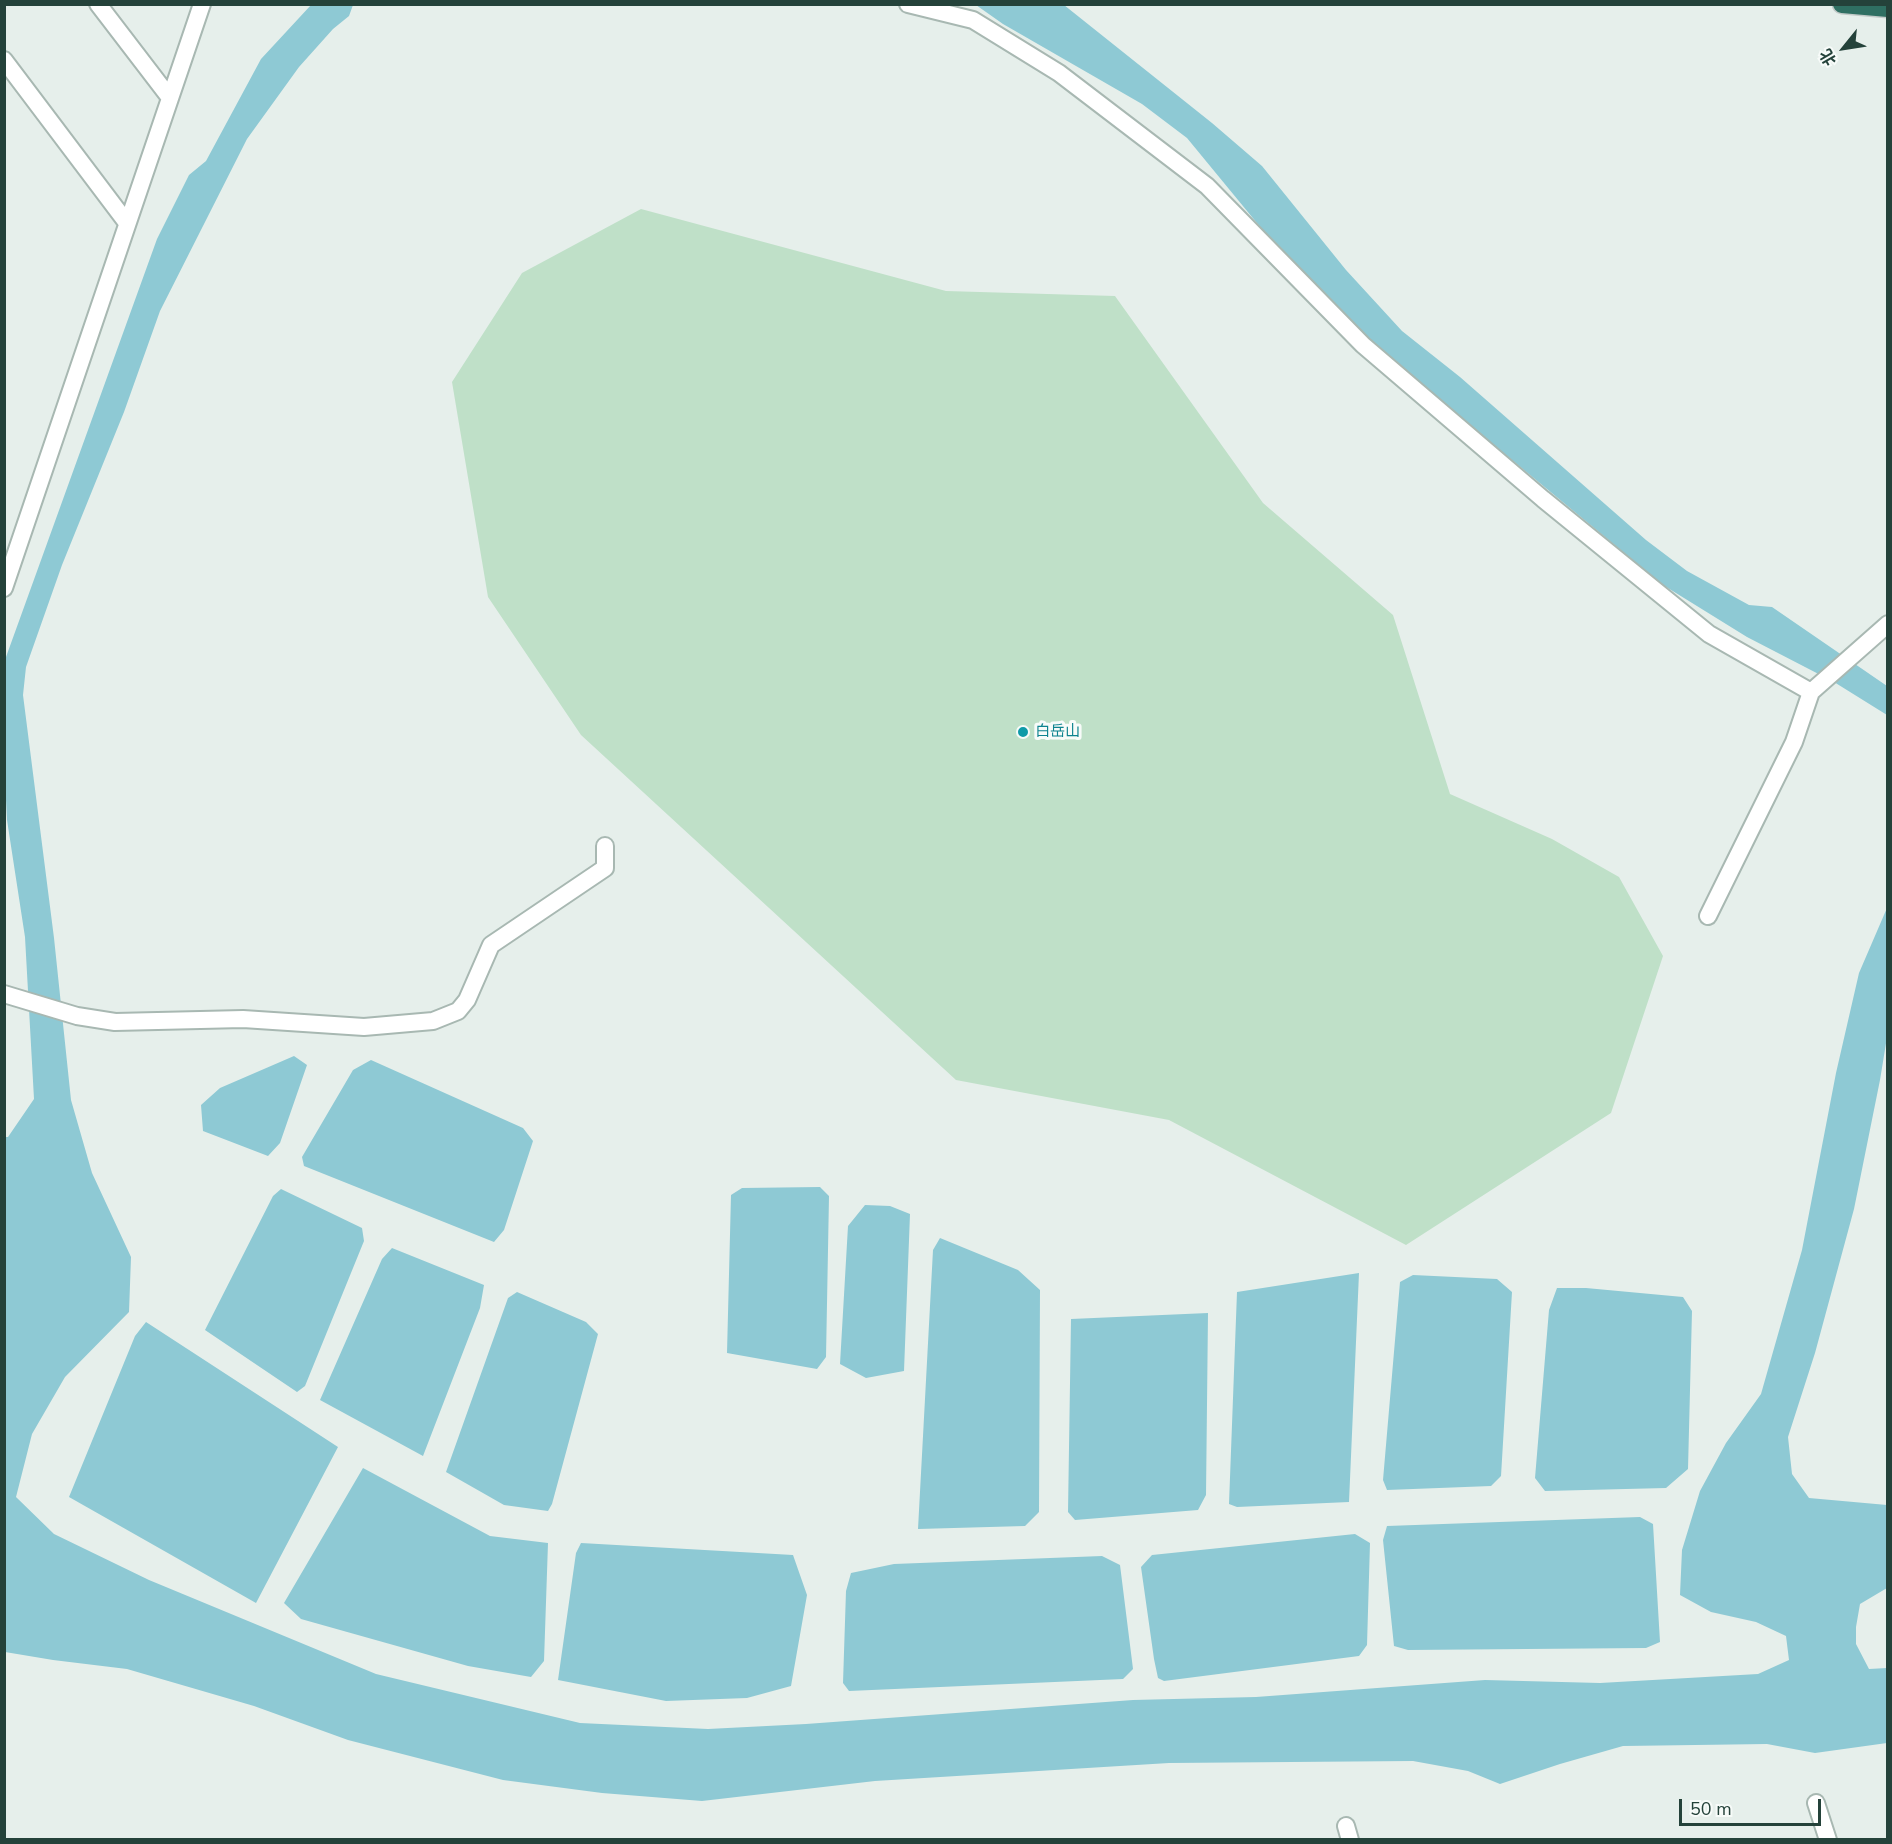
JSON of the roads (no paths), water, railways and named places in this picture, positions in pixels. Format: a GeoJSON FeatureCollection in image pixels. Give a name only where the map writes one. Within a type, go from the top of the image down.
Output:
{"type":"FeatureCollection","features":[{"type":"Feature","properties":{"kind":"highway"},"geometry":{"type":"LineString","coordinates":[[1842,4],[1887,8]]}},
{"type":"Feature","properties":{"kind":"street"},"geometry":{"type":"LineString","coordinates":[[98,4],[170,99]]}},
{"type":"Feature","properties":{"kind":"street"},"geometry":{"type":"LineString","coordinates":[[4,588],[202,4]]}},
{"type":"Feature","properties":{"kind":"street"},"geometry":{"type":"LineString","coordinates":[[908,4],[973,20],[1059,73],[1207,186],[1363,345],[1543,499],[1709,634],[1811,692]]}},
{"type":"Feature","properties":{"kind":"street"},"geometry":{"type":"LineString","coordinates":[[4,60],[127,223]]}},
{"type":"Feature","properties":{"kind":"street"},"geometry":{"type":"LineString","coordinates":[[1708,916],[1794,742],[1811,692],[1887,624]]}},
{"type":"Feature","properties":{"kind":"street"},"geometry":{"type":"LineString","coordinates":[[4,994],[77,1016],[115,1022],[243,1019],[364,1027],[434,1021],[458,1011],[467,1000],[491,945],[605,868],[605,846]]}},
{"type":"Feature","properties":{"kind":"street"},"geometry":{"type":"LineString","coordinates":[[1816,1803],[1828,1839]]}},
{"type":"Feature","properties":{"kind":"water"},"geometry":{"type":"Polygon","coordinates":[[[311,5],[353,5],[349,16],[333,29],[299,67],[247,139],[160,311],[124,412],[62,565],[26,667],[23,695],[54,938],[71,1100],[92,1173],[131,1257],[129,1312],[65,1377],[32,1434],[16,1497],[54,1534],[149,1580],[376,1674],[580,1723],[708,1729],[1133,1700],[1256,1697],[1485,1680],[1600,1683],[1758,1674],[1789,1660],[1786,1636],[1756,1622],[1711,1612],[1680,1595],[1682,1550],[1700,1491],[1726,1443],[1761,1394],[1802,1250],[1836,1073],[1859,973],[1887,908],[1888,1031],[1880,1080],[1854,1209],[1815,1353],[1788,1437],[1792,1474],[1809,1498],[1887,1505],[1887,1588],[1860,1604],[1856,1644],[1869,1669],[1887,1668],[1887,1743],[1815,1753],[1767,1744],[1623,1746],[1500,1784],[1468,1771],[1413,1761],[1169,1763],[875,1781],[702,1801],[602,1793],[503,1780],[348,1740],[254,1706],[127,1669],[5,1652],[4,1137],[8,1137],[34,1099],[25,937],[7,820],[4,761],[6,657],[157,239],[189,175],[206,161],[261,59],[311,5]]]}},
{"type":"Feature","properties":{"kind":"water"},"geometry":{"type":"Polygon","coordinates":[[[976,5],[1064,5],[1212,123],[1262,166],[1346,270],[1402,331],[1460,377],[1646,540],[1687,571],[1749,605],[1772,607],[1887,686],[1887,715],[1834,682],[1747,637],[1663,585],[1373,345],[1289,262],[1187,138],[1142,104],[1003,24],[976,5]]]}},
{"type":"Feature","properties":{"kind":"water"},"geometry":{"type":"Polygon","coordinates":[[[294,1056],[307,1065],[280,1143],[268,1156],[203,1131],[201,1105],[220,1088],[294,1056]]]}},
{"type":"Feature","properties":{"kind":"water"},"geometry":{"type":"Polygon","coordinates":[[[371,1060],[523,1128],[533,1141],[504,1230],[494,1242],[304,1166],[302,1157],[353,1070],[371,1060]]]}},
{"type":"Feature","properties":{"kind":"water"},"geometry":{"type":"Polygon","coordinates":[[[820,1187],[829,1196],[826,1357],[817,1369],[727,1353],[731,1195],[742,1188],[820,1187]]]}},
{"type":"Feature","properties":{"kind":"water"},"geometry":{"type":"Polygon","coordinates":[[[281,1189],[362,1228],[364,1241],[305,1386],[297,1392],[205,1330],[273,1196],[281,1189]]]}},
{"type":"Feature","properties":{"kind":"water"},"geometry":{"type":"Polygon","coordinates":[[[865,1205],[890,1206],[910,1214],[904,1371],[866,1378],[840,1364],[848,1226],[865,1205]]]}},
{"type":"Feature","properties":{"kind":"water"},"geometry":{"type":"Polygon","coordinates":[[[940,1238],[1018,1270],[1040,1290],[1039,1512],[1025,1526],[918,1529],[933,1250],[940,1238]]]}},
{"type":"Feature","properties":{"kind":"water"},"geometry":{"type":"Polygon","coordinates":[[[392,1248],[484,1285],[480,1308],[423,1456],[320,1400],[382,1259],[392,1248]]]}},
{"type":"Feature","properties":{"kind":"water"},"geometry":{"type":"Polygon","coordinates":[[[1359,1273],[1349,1502],[1237,1507],[1229,1504],[1237,1292],[1359,1273]]]}},
{"type":"Feature","properties":{"kind":"water"},"geometry":{"type":"Polygon","coordinates":[[[1413,1275],[1497,1279],[1512,1292],[1501,1476],[1491,1486],[1387,1490],[1383,1480],[1400,1282],[1413,1275]]]}},
{"type":"Feature","properties":{"kind":"water"},"geometry":{"type":"Polygon","coordinates":[[[1557,1288],[1586,1288],[1683,1297],[1692,1311],[1688,1469],[1666,1488],[1545,1491],[1535,1478],[1549,1310],[1557,1288]]]}},
{"type":"Feature","properties":{"kind":"water"},"geometry":{"type":"Polygon","coordinates":[[[517,1292],[586,1322],[598,1334],[552,1504],[548,1511],[504,1505],[446,1472],[508,1298],[517,1292]]]}},
{"type":"Feature","properties":{"kind":"water"},"geometry":{"type":"Polygon","coordinates":[[[1208,1313],[1206,1495],[1198,1510],[1075,1520],[1068,1512],[1071,1319],[1208,1313]]]}},
{"type":"Feature","properties":{"kind":"water"},"geometry":{"type":"Polygon","coordinates":[[[146,1322],[338,1447],[256,1603],[69,1497],[135,1336],[146,1322]]]}},
{"type":"Feature","properties":{"kind":"water"},"geometry":{"type":"Polygon","coordinates":[[[363,1468],[490,1536],[548,1543],[544,1661],[531,1677],[468,1666],[301,1619],[284,1603],[363,1468]]]}},
{"type":"Feature","properties":{"kind":"water"},"geometry":{"type":"Polygon","coordinates":[[[1640,1517],[1653,1524],[1660,1642],[1646,1648],[1408,1650],[1394,1646],[1383,1540],[1387,1526],[1640,1517]]]}},
{"type":"Feature","properties":{"kind":"water"},"geometry":{"type":"Polygon","coordinates":[[[1355,1534],[1370,1543],[1367,1645],[1359,1656],[1164,1681],[1158,1678],[1141,1567],[1152,1555],[1355,1534]]]}},
{"type":"Feature","properties":{"kind":"water"},"geometry":{"type":"Polygon","coordinates":[[[581,1543],[793,1555],[807,1595],[791,1686],[747,1698],[666,1701],[558,1680],[576,1553],[581,1543]]]}},
{"type":"Feature","properties":{"kind":"water"},"geometry":{"type":"Polygon","coordinates":[[[1102,1556],[1120,1565],[1133,1669],[1123,1679],[849,1691],[843,1683],[846,1591],[851,1573],[894,1564],[1102,1556]]]}},
{"type":"Feature","properties":{"kind":"place","name":"白岳山"},"geometry":{"type":"Point","coordinates":[1023,732]}}]}
